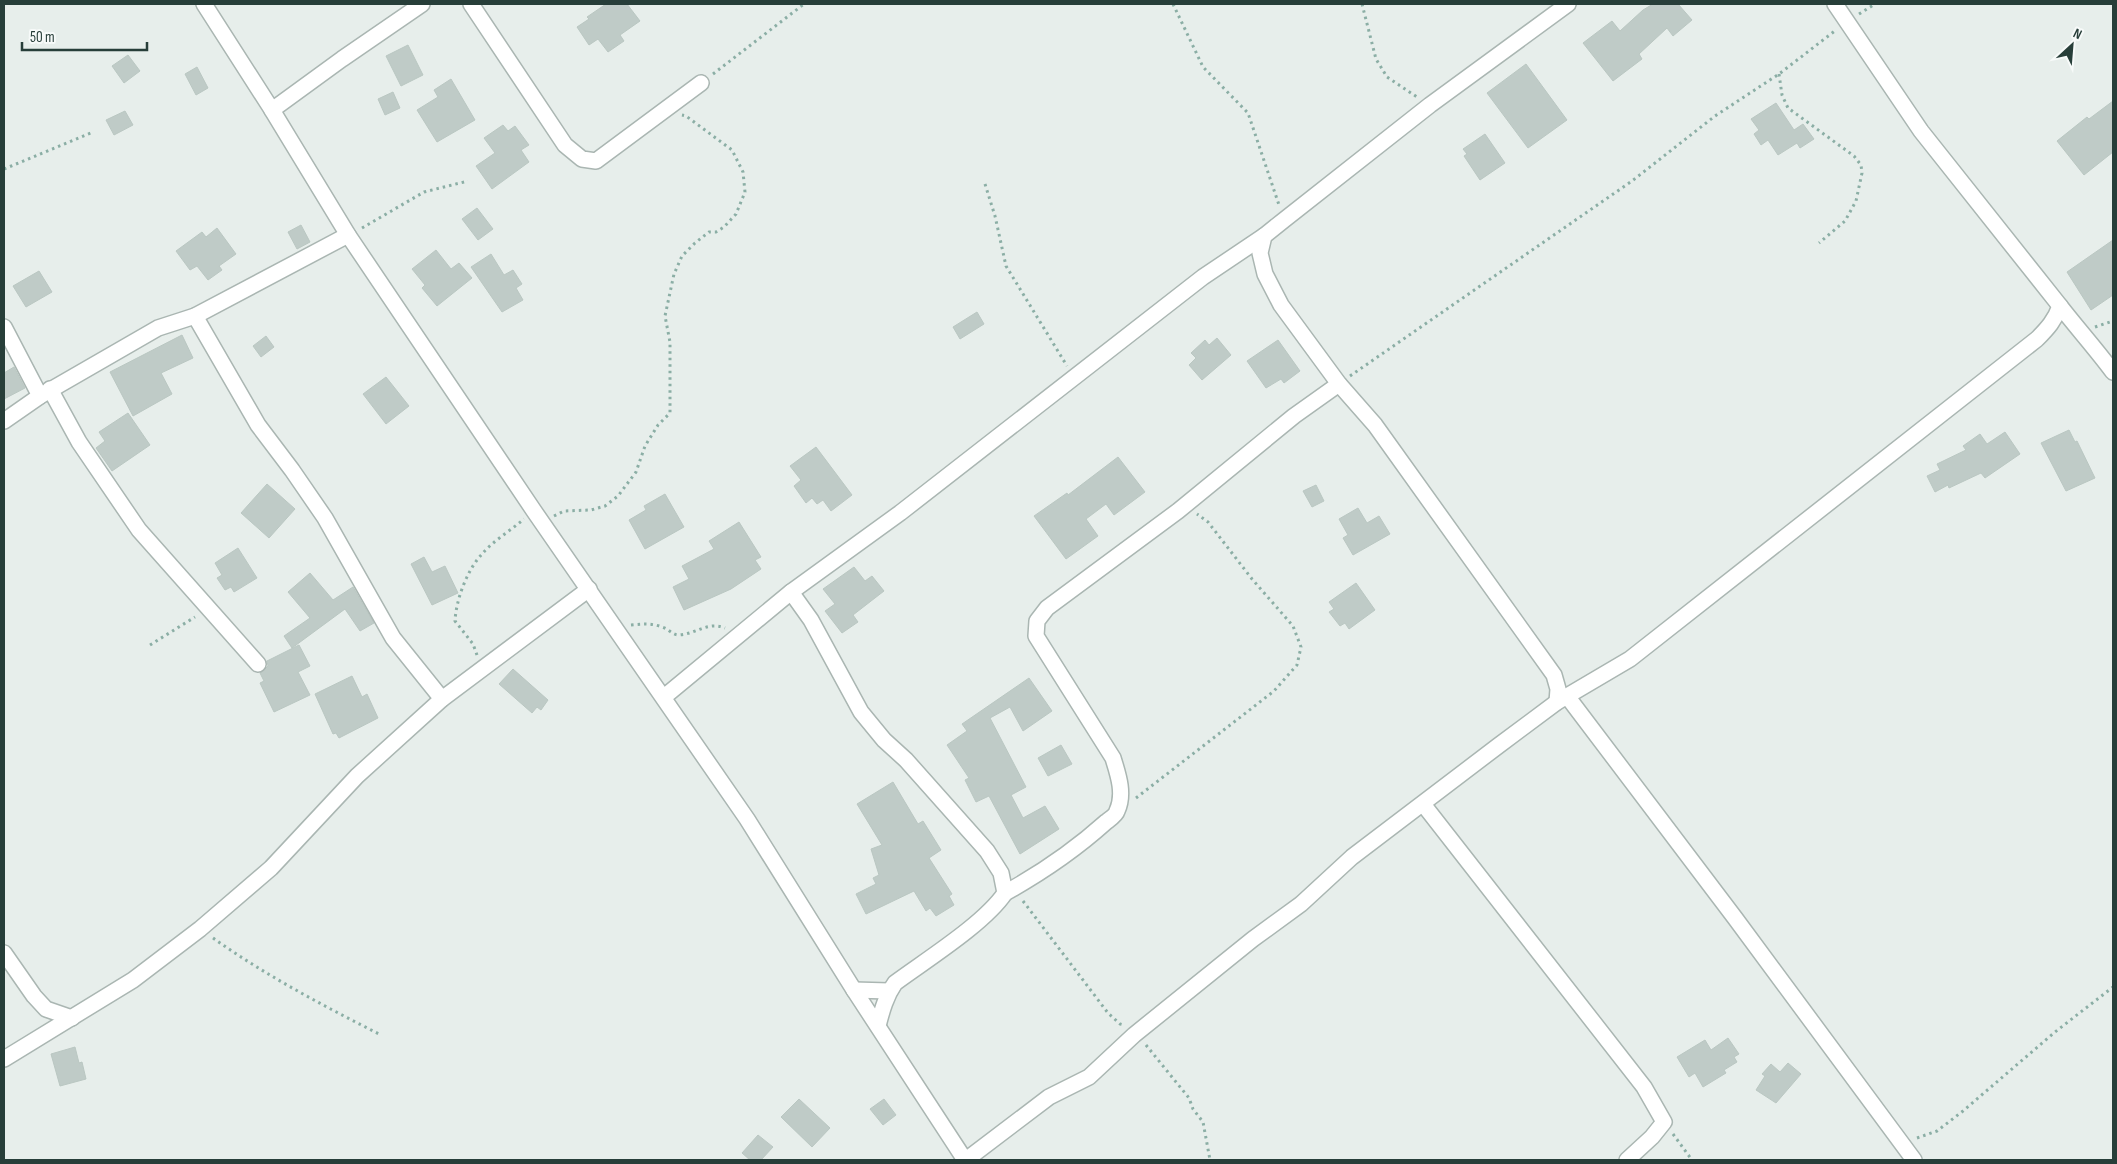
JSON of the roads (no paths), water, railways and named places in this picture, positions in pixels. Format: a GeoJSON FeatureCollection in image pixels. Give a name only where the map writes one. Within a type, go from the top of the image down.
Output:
{"type":"FeatureCollection","features":[{"type":"Feature","properties":{"kind":"street"},"geometry":{"type":"LineString","coordinates":[[204,4],[272,110],[348,235],[538,516],[747,819],[854,990],[965,1160],[1048,1096],[1089,1077],[1140,1030],[1253,939],[1301,904],[1352,857],[1562,699],[1630,659],[2037,339],[2056,318],[2060,306]]}},
{"type":"Feature","properties":{"kind":"street"},"geometry":{"type":"LineString","coordinates":[[272,110],[342,58],[422,4]]}},
{"type":"Feature","properties":{"kind":"street"},"geometry":{"type":"LineString","coordinates":[[471,4],[565,145],[582,159],[596,161],[701,84]]}},
{"type":"Feature","properties":{"kind":"street"},"geometry":{"type":"LineString","coordinates":[[664,697],[739,637],[791,592],[900,513],[1203,277],[1264,236],[1430,105],[1568,4]]}},
{"type":"Feature","properties":{"kind":"street"},"geometry":{"type":"LineString","coordinates":[[1835,4],[1921,131],[2060,306],[2072,324],[2081,330],[2113,372]]}},
{"type":"Feature","properties":{"kind":"street"},"geometry":{"type":"LineString","coordinates":[[4,421],[45,392],[158,328],[195,316],[348,235]]}},
{"type":"Feature","properties":{"kind":"street"},"geometry":{"type":"LineString","coordinates":[[1264,236],[1260,253],[1265,274],[1281,305],[1339,384],[1375,425],[1554,675],[1562,699],[1741,926],[1914,1160]]}},
{"type":"Feature","properties":{"kind":"street"},"geometry":{"type":"LineString","coordinates":[[195,316],[258,425],[325,518],[393,638],[442,699]]}},
{"type":"Feature","properties":{"kind":"street"},"geometry":{"type":"LineString","coordinates":[[2050,326],[2072,324]]}},
{"type":"Feature","properties":{"kind":"street"},"geometry":{"type":"LineString","coordinates":[[4,327],[45,392],[139,530],[258,664]]}},
{"type":"Feature","properties":{"kind":"street"},"geometry":{"type":"LineString","coordinates":[[878,1026],[889,991],[895,983],[958,936],[998,903],[1010,890],[1059,859],[1117,812],[1121,794],[1120,777],[1113,758],[1036,636],[1037,621],[1047,608],[1076,584],[1178,511],[1294,416],[1339,384]]}},
{"type":"Feature","properties":{"kind":"street"},"geometry":{"type":"LineString","coordinates":[[4,1059],[133,980],[200,929],[271,868],[357,776],[442,699],[589,589]]}},
{"type":"Feature","properties":{"kind":"street"},"geometry":{"type":"LineString","coordinates":[[791,592],[811,620],[861,712],[884,740],[906,760],[987,851],[1010,890]]}},
{"type":"Feature","properties":{"kind":"street"},"geometry":{"type":"LineString","coordinates":[[1423,804],[1644,1088],[1664,1122],[1652,1137],[1627,1160]]}},
{"type":"Feature","properties":{"kind":"street"},"geometry":{"type":"LineString","coordinates":[[4,953],[34,996],[46,1009],[53,1029]]}},
{"type":"Feature","properties":{"kind":"street"},"geometry":{"type":"LineString","coordinates":[[854,990],[889,991]]}},
{"type":"Feature","properties":{"kind":"street"},"geometry":{"type":"LineString","coordinates":[[46,1009],[72,1018]]}}]}
